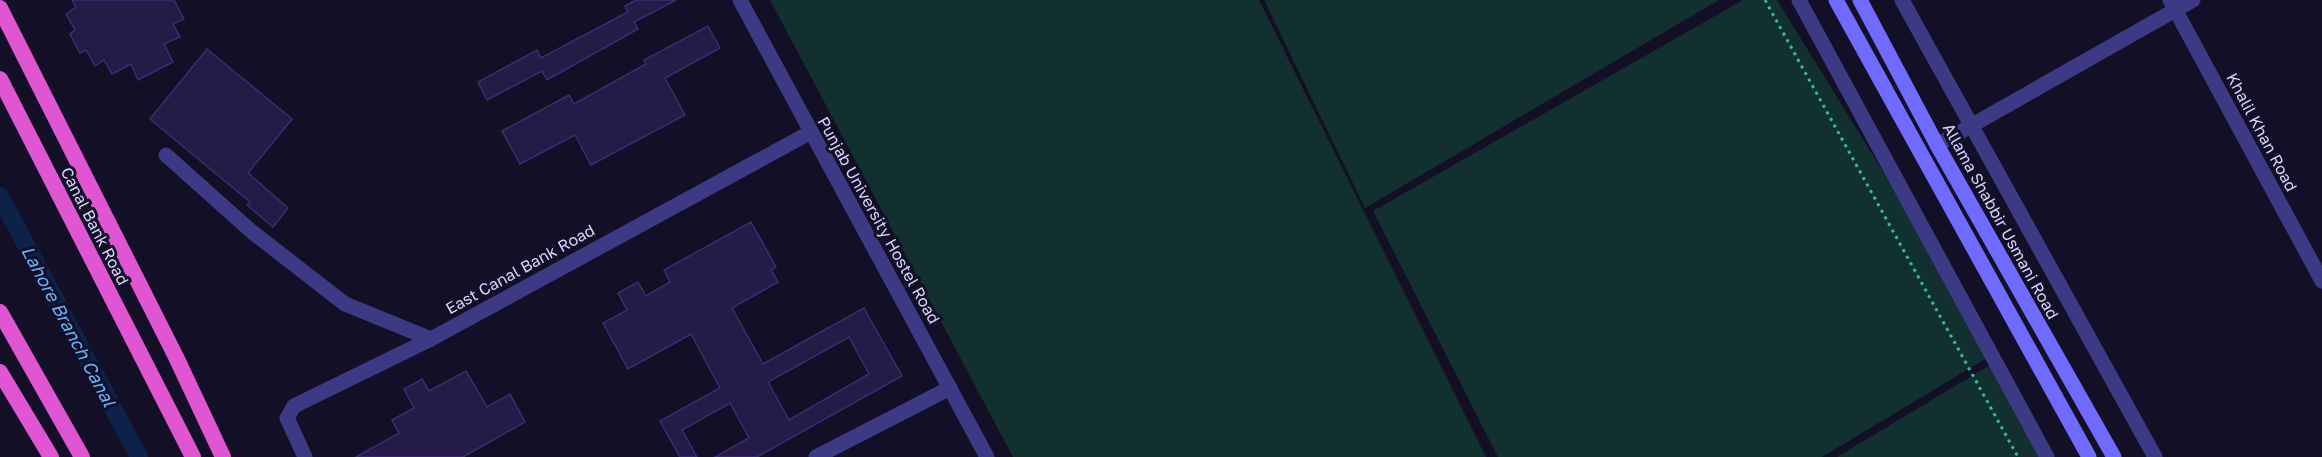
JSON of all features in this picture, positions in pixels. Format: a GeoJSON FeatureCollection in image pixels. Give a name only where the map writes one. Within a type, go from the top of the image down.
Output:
{"type":"FeatureCollection","features":[{"type":"Feature","properties":{"kind":"highway"},"geometry":{"type":"LineString","coordinates":[[0,8],[171,346],[223,457]]}},
{"type":"Feature","properties":{"kind":"highway","name":"Canal Bank Road"},"geometry":{"type":"LineString","coordinates":[[0,79],[193,457]]}},
{"type":"Feature","properties":{"kind":"highway"},"geometry":{"type":"LineString","coordinates":[[0,312],[82,457]]}},
{"type":"Feature","properties":{"kind":"highway"},"geometry":{"type":"LineString","coordinates":[[0,372],[51,457]]}},
{"type":"Feature","properties":{"kind":"main road"},"geometry":{"type":"LineString","coordinates":[[1836,0],[2089,457]]}},
{"type":"Feature","properties":{"kind":"main road","name":"Allama Shabbir Usmani Road"},"geometry":{"type":"LineString","coordinates":[[1860,0],[1937,145],[2115,457]]}},
{"type":"Feature","properties":{"kind":"street","name":"Punjab University Hostel Road"},"geometry":{"type":"LineString","coordinates":[[741,0],[987,457]]}},
{"type":"Feature","properties":{"kind":"street"},"geometry":{"type":"LineString","coordinates":[[1799,0],[2047,457]]}},
{"type":"Feature","properties":{"kind":"street"},"geometry":{"type":"LineString","coordinates":[[1902,0],[1970,127],[2155,457]]}},
{"type":"Feature","properties":{"kind":"street"},"geometry":{"type":"LineString","coordinates":[[1937,145],[2172,5],[2193,0]]}},
{"type":"Feature","properties":{"kind":"street","name":"Khalil Khan Road"},"geometry":{"type":"LineString","coordinates":[[2172,5],[2322,281]]}},
{"type":"Feature","properties":{"kind":"street","name":"East Canal Bank Road"},"geometry":{"type":"LineString","coordinates":[[305,457],[287,417],[294,406],[431,339],[811,132]]}},
{"type":"Feature","properties":{"kind":"street"},"geometry":{"type":"LineString","coordinates":[[165,155],[251,231],[345,304],[431,339]]}},
{"type":"Feature","properties":{"kind":"street"},"geometry":{"type":"LineString","coordinates":[[816,457],[950,388]]}},
{"type":"Feature","properties":{"kind":"path"},"geometry":{"type":"LineString","coordinates":[[1765,0],[2018,457]]}},
{"type":"Feature","properties":{"kind":"green space"},"geometry":{"type":"Polygon","coordinates":[[[770,0],[1259,0],[1486,457],[1013,457],[770,0]]]}},
{"type":"Feature","properties":{"kind":"green space"},"geometry":{"type":"Polygon","coordinates":[[[1264,0],[1719,0],[1365,208],[1264,0]]]}},
{"type":"Feature","properties":{"kind":"green space"},"geometry":{"type":"Polygon","coordinates":[[[1743,0],[1777,0],[1995,353],[1822,457],[1498,457],[1373,211],[1743,0]]]}},
{"type":"Feature","properties":{"kind":"green space"},"geometry":{"type":"Polygon","coordinates":[[[1990,365],[2043,457],[1837,457],[1990,365]]]}},
{"type":"Feature","properties":{"kind":"building"},"geometry":{"type":"Polygon","coordinates":[[[72,0],[174,0],[184,19],[173,24],[180,37],[164,44],[173,62],[138,80],[131,64],[112,74],[104,60],[95,66],[86,50],[80,53],[70,34],[75,30],[66,14],[76,7],[72,0]]]}},
{"type":"Feature","properties":{"kind":"building"},"geometry":{"type":"Polygon","coordinates":[[[636,0],[676,0],[634,22],[638,29],[547,80],[542,71],[487,100],[478,82],[537,50],[541,58],[628,12],[625,6],[636,0]]]}},
{"type":"Feature","properties":{"kind":"building"},"geometry":{"type":"Polygon","coordinates":[[[708,26],[720,48],[665,78],[685,115],[591,165],[575,135],[520,164],[502,131],[569,95],[574,104],[646,64],[644,60],[708,26]]]}},
{"type":"Feature","properties":{"kind":"building"},"geometry":{"type":"Polygon","coordinates":[[[207,49],[292,119],[248,173],[288,208],[273,227],[247,205],[250,202],[150,119],[207,49]]]}},
{"type":"Feature","properties":{"kind":"building"},"geometry":{"type":"Polygon","coordinates":[[[751,222],[776,267],[771,270],[778,282],[732,308],[763,364],[864,308],[902,376],[757,457],[715,457],[749,438],[730,403],[682,430],[697,457],[680,457],[660,421],[720,388],[691,334],[628,369],[603,323],[627,310],[618,293],[638,282],[646,296],[670,282],[664,270],[751,222]],[[849,337],[768,382],[789,420],[869,374],[849,337]]]}},
{"type":"Feature","properties":{"kind":"building"},"geometry":{"type":"Polygon","coordinates":[[[466,371],[487,407],[510,394],[525,422],[463,457],[356,457],[399,433],[392,420],[414,408],[404,389],[422,379],[429,391],[466,371]]]}},
{"type":"Feature","properties":{"kind":"waterway","name":"Lahore Branch Canal"},"geometry":{"type":"LineString","coordinates":[[0,196],[139,457]]}}]}
